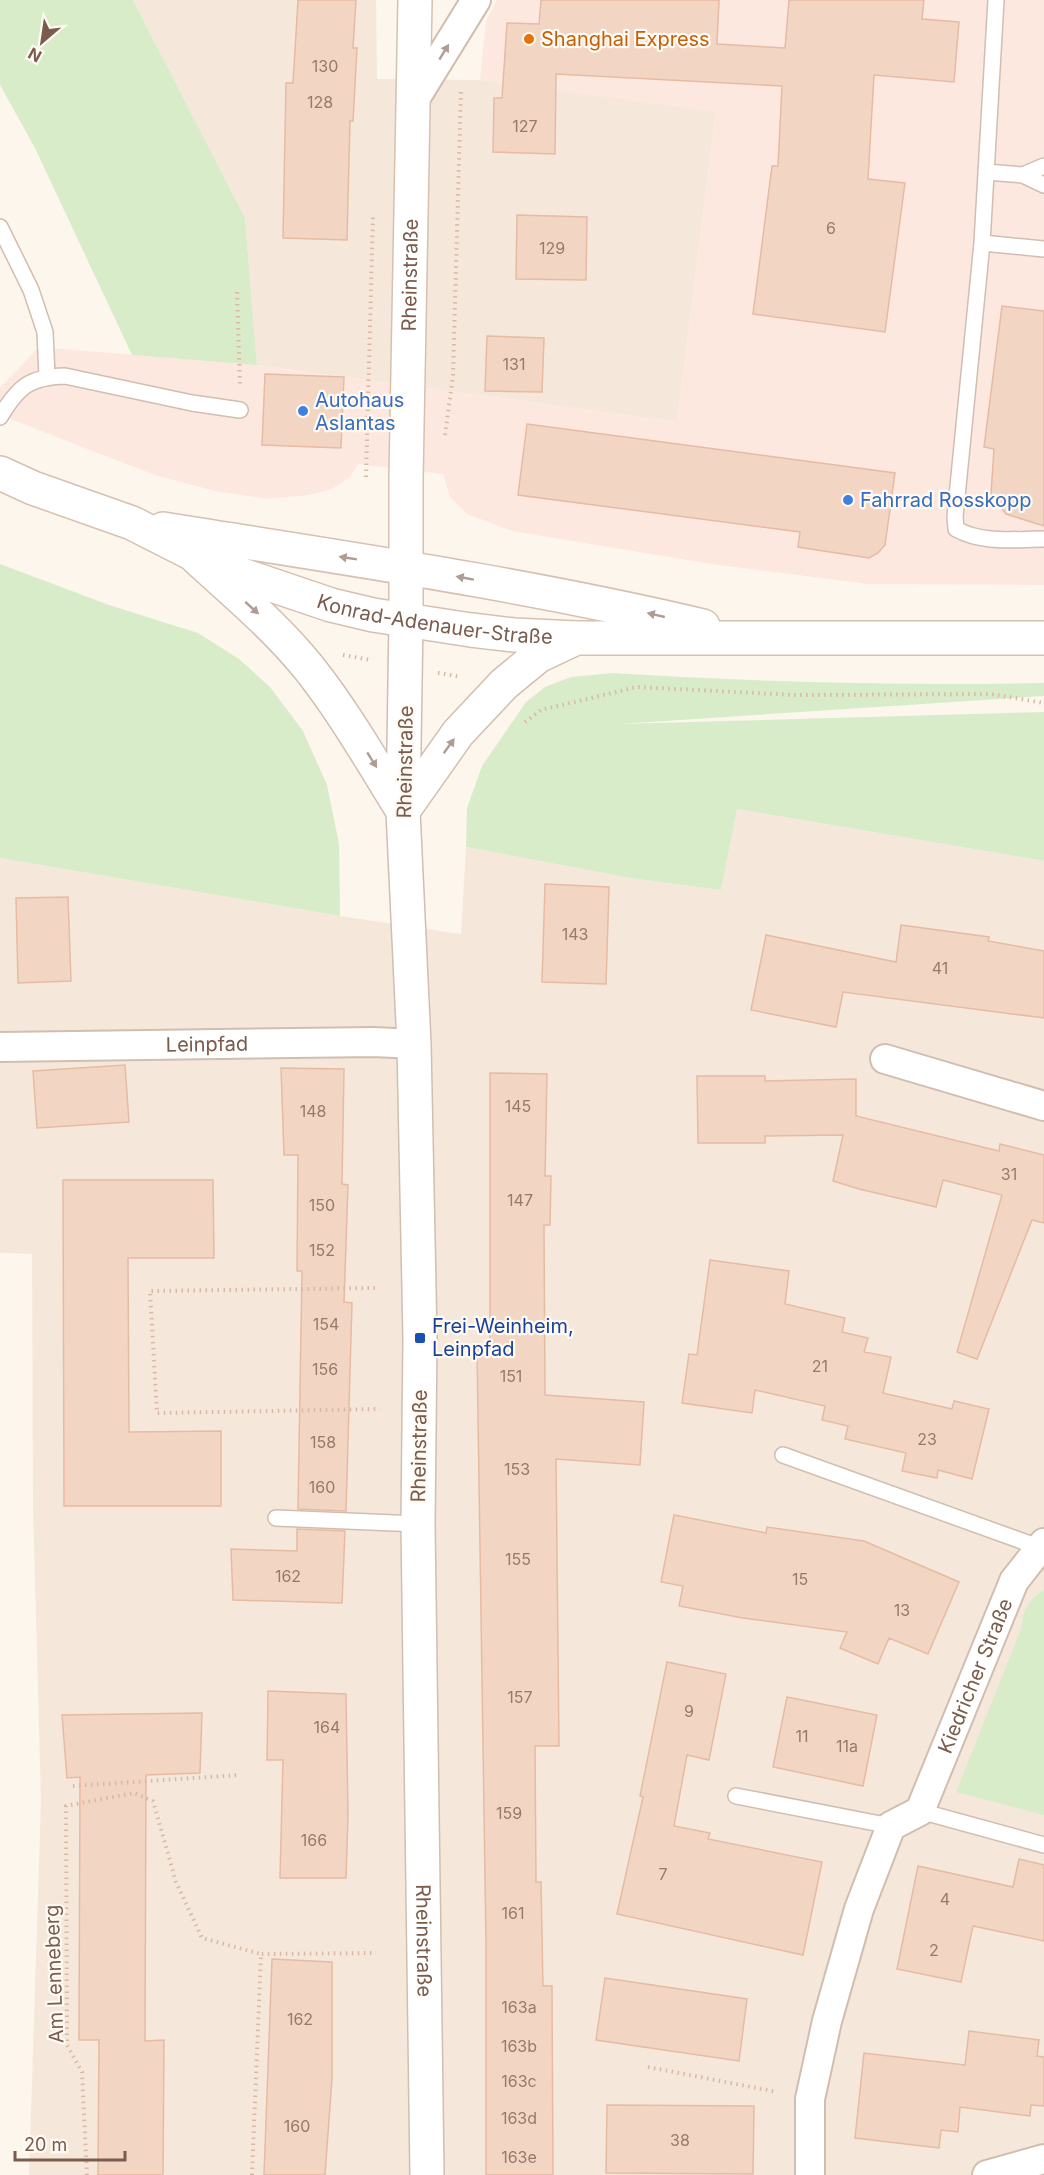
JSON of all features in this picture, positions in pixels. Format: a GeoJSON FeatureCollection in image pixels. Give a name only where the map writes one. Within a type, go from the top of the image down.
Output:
{"type":"FeatureCollection","features":[{"type":"Feature","properties":{"kind":"main road","name":"Rheinstraße"},"geometry":{"type":"LineString","coordinates":[[415,0],[403,811],[414,1044],[420,1338],[418,1524],[427,2175]]}},
{"type":"Feature","properties":{"kind":"main road","name":"Konrad-Adenauer-Straße"},"geometry":{"type":"LineString","coordinates":[[0,473],[33,488],[132,524],[245,576],[300,595],[373,615],[514,635],[576,638],[1044,638]]}},
{"type":"Feature","properties":{"kind":"main road","name":"Konrad-Adenauer-Straße"},"geometry":{"type":"LineString","coordinates":[[132,524],[406,568],[639,611],[754,638]]}},
{"type":"Feature","properties":{"kind":"main road"},"geometry":{"type":"LineString","coordinates":[[193,554],[264,619],[309,668],[403,811],[458,733],[504,684],[538,656],[576,638]]}},
{"type":"Feature","properties":{"kind":"street"},"geometry":{"type":"LineString","coordinates":[[413,102],[476,0]]}},
{"type":"Feature","properties":{"kind":"street","name":"Leinpfad"},"geometry":{"type":"LineString","coordinates":[[0,1047],[374,1042],[414,1044]]}},
{"type":"Feature","properties":{"kind":"street"},"geometry":{"type":"LineString","coordinates":[[885,1059],[1044,1106]]}},
{"type":"Feature","properties":{"kind":"street","name":"Kiedricher Straße"},"geometry":{"type":"LineString","coordinates":[[920,1811],[1014,1581],[1043,1546]]}},
{"type":"Feature","properties":{"kind":"street"},"geometry":{"type":"LineString","coordinates":[[810,2175],[810,2099],[827,2021],[856,1920],[891,1826],[920,1811]]}},
{"type":"Feature","properties":{"kind":"street"},"geometry":{"type":"LineString","coordinates":[[987,2175],[1044,2159]]}},
{"type":"Feature","properties":{"kind":"lane"},"geometry":{"type":"LineString","coordinates":[[996,0],[982,243],[955,517],[956,529],[981,539],[1044,539]]}},
{"type":"Feature","properties":{"kind":"lane"},"geometry":{"type":"LineString","coordinates":[[1023,175],[1044,166]]}},
{"type":"Feature","properties":{"kind":"lane"},"geometry":{"type":"LineString","coordinates":[[986,172],[1023,175],[1044,185]]}},
{"type":"Feature","properties":{"kind":"lane"},"geometry":{"type":"LineString","coordinates":[[0,227],[31,290],[45,332],[46,376]]}},
{"type":"Feature","properties":{"kind":"lane"},"geometry":{"type":"LineString","coordinates":[[982,243],[1044,249]]}},
{"type":"Feature","properties":{"kind":"lane"},"geometry":{"type":"LineString","coordinates":[[0,417],[29,382],[46,376],[65,376],[192,403],[240,410]]}},
{"type":"Feature","properties":{"kind":"lane","name":"Kiedricher Straße"},"geometry":{"type":"LineString","coordinates":[[783,1455],[1043,1546]]}},
{"type":"Feature","properties":{"kind":"lane","name":"Rheinstraße"},"geometry":{"type":"LineString","coordinates":[[276,1518],[418,1524]]}},
{"type":"Feature","properties":{"kind":"lane"},"geometry":{"type":"LineString","coordinates":[[736,1796],[891,1826]]}},
{"type":"Feature","properties":{"kind":"lane"},"geometry":{"type":"LineString","coordinates":[[920,1811],[1044,1845]]}},
{"type":"Feature","properties":{"kind":"path"},"geometry":{"type":"LineString","coordinates":[[443,446],[453,376],[461,78]]}},
{"type":"Feature","properties":{"kind":"path"},"geometry":{"type":"LineString","coordinates":[[366,477],[373,203]]}},
{"type":"Feature","properties":{"kind":"path"},"geometry":{"type":"LineString","coordinates":[[237,292],[240,410]]}},
{"type":"Feature","properties":{"kind":"path"},"geometry":{"type":"LineString","coordinates":[[342,655],[376,661]]}},
{"type":"Feature","properties":{"kind":"path"},"geometry":{"type":"LineString","coordinates":[[432,672],[468,678]]}},
{"type":"Feature","properties":{"kind":"path"},"geometry":{"type":"LineString","coordinates":[[525,722],[540,710],[637,687],[795,695],[990,694],[1044,703]]}},
{"type":"Feature","properties":{"kind":"path","name":"Rheinstraße"},"geometry":{"type":"LineString","coordinates":[[375,1288],[150,1291],[157,1413],[380,1409]]}},
{"type":"Feature","properties":{"kind":"path"},"geometry":{"type":"LineString","coordinates":[[73,1786],[240,1775]]}},
{"type":"Feature","properties":{"kind":"path","name":"Am Lenneberg"},"geometry":{"type":"LineString","coordinates":[[87,2175],[82,2072],[67,2045],[66,1806],[134,1793],[153,1801],[176,1882],[202,1938],[261,1953]]}},
{"type":"Feature","properties":{"kind":"path"},"geometry":{"type":"LineString","coordinates":[[252,2175],[261,1953],[376,1953]]}},
{"type":"Feature","properties":{"kind":"path"},"geometry":{"type":"LineString","coordinates":[[648,2067],[810,2099]]}},
{"type":"Feature","properties":{"kind":"shaded area"},"geometry":{"type":"Polygon","coordinates":[[[133,0],[376,0],[377,79],[480,80],[716,111],[677,422],[257,365],[245,218],[133,0]]]}},
{"type":"Feature","properties":{"kind":"shaded area"},"geometry":{"type":"Polygon","coordinates":[[[497,0],[1044,0],[1044,585],[868,584],[711,564],[512,531],[467,514],[450,497],[443,474],[358,464],[350,477],[332,489],[309,495],[267,499],[215,491],[158,476],[87,449],[11,419],[0,409],[0,388],[37,349],[62,349],[257,365],[677,422],[716,112],[480,80],[486,21],[497,0]]]}},
{"type":"Feature","properties":{"kind":"shaded area"},"geometry":{"type":"Polygon","coordinates":[[[737,809],[1044,861],[1044,2175],[29,2175],[41,1801],[33,1507],[32,1254],[0,1253],[0,858],[340,916],[461,934],[466,847],[630,878],[721,890],[737,809]]]}},
{"type":"Feature","properties":{"kind":"green space"},"geometry":{"type":"Polygon","coordinates":[[[0,0],[133,0],[245,218],[257,365],[132,355],[35,148],[0,85],[0,0]]]}},
{"type":"Feature","properties":{"kind":"green space"},"geometry":{"type":"Polygon","coordinates":[[[0,564],[109,605],[198,633],[239,659],[270,687],[303,731],[327,785],[339,844],[340,916],[0,858],[0,564]]]}},
{"type":"Feature","properties":{"kind":"green space"},"geometry":{"type":"Polygon","coordinates":[[[613,673],[828,683],[1044,683],[1044,696],[620,724],[1044,712],[1044,861],[737,809],[721,890],[630,878],[466,847],[467,808],[482,766],[526,702],[545,687],[571,677],[613,673]]]}},
{"type":"Feature","properties":{"kind":"green space"},"geometry":{"type":"Polygon","coordinates":[[[1044,1590],[1044,1815],[956,1792],[1021,1629],[1025,1611],[1030,1601],[1044,1590]]]}},
{"type":"Feature","properties":{"kind":"building"},"geometry":{"type":"Polygon","coordinates":[[[298,0],[356,0],[353,48],[357,48],[353,121],[350,121],[347,240],[283,238],[286,83],[293,83],[298,0]]]}},
{"type":"Feature","properties":{"kind":"building"},"geometry":{"type":"Polygon","coordinates":[[[541,0],[719,0],[717,44],[785,48],[789,0],[924,0],[922,19],[959,22],[954,82],[874,75],[868,179],[905,183],[885,332],[753,314],[772,166],[778,166],[782,86],[556,74],[555,154],[493,152],[494,98],[502,98],[507,23],[539,24],[541,0]]]}},
{"type":"Feature","properties":{"kind":"building"},"geometry":{"type":"Polygon","coordinates":[[[517,215],[587,217],[586,280],[516,279],[517,215]]]}},
{"type":"Feature","properties":{"kind":"building"},"geometry":{"type":"Polygon","coordinates":[[[1002,306],[1044,311],[1044,526],[1006,514],[991,494],[994,449],[984,447],[1002,306]]]}},
{"type":"Feature","properties":{"kind":"building"},"geometry":{"type":"Polygon","coordinates":[[[487,336],[544,338],[542,392],[485,391],[487,336]]]}},
{"type":"Feature","properties":{"kind":"building","name":"Autohaus Aslantas"},"geometry":{"type":"Polygon","coordinates":[[[265,374],[344,377],[341,448],[262,445],[265,374]]]}},
{"type":"Feature","properties":{"kind":"building"},"geometry":{"type":"Polygon","coordinates":[[[527,424],[895,473],[885,545],[869,558],[798,547],[800,532],[518,495],[527,424]]]}},
{"type":"Feature","properties":{"kind":"building"},"geometry":{"type":"Polygon","coordinates":[[[545,884],[609,887],[606,984],[542,982],[545,884]]]}},
{"type":"Feature","properties":{"kind":"building"},"geometry":{"type":"Polygon","coordinates":[[[68,897],[71,981],[18,983],[16,898],[68,897]]]}},
{"type":"Feature","properties":{"kind":"building"},"geometry":{"type":"Polygon","coordinates":[[[901,925],[989,937],[988,941],[1044,951],[1044,1018],[843,992],[836,1027],[751,1010],[766,935],[896,962],[901,925]]]}},
{"type":"Feature","properties":{"kind":"building"},"geometry":{"type":"Polygon","coordinates":[[[125,1065],[129,1122],[37,1128],[33,1071],[125,1065]]]}},
{"type":"Feature","properties":{"kind":"building"},"geometry":{"type":"Polygon","coordinates":[[[281,1068],[344,1069],[342,1184],[348,1185],[344,1302],[352,1303],[346,1511],[298,1509],[302,1271],[297,1271],[298,1155],[284,1155],[281,1068]]]}},
{"type":"Feature","properties":{"kind":"building"},"geometry":{"type":"Polygon","coordinates":[[[490,1073],[547,1074],[545,1176],[551,1176],[550,1225],[544,1225],[545,1395],[644,1402],[640,1465],[556,1459],[559,1746],[535,1746],[536,1882],[541,1882],[543,1986],[552,1986],[553,2175],[486,2175],[486,1943],[477,1350],[490,1350],[490,1073]]]}},
{"type":"Feature","properties":{"kind":"building"},"geometry":{"type":"Polygon","coordinates":[[[697,1076],[765,1076],[765,1081],[856,1079],[856,1116],[999,1151],[1000,1144],[1044,1155],[1044,1223],[1032,1220],[977,1359],[957,1352],[1002,1195],[943,1180],[936,1207],[833,1181],[843,1135],[765,1136],[765,1143],[698,1143],[697,1076]]]}},
{"type":"Feature","properties":{"kind":"building"},"geometry":{"type":"Polygon","coordinates":[[[63,1180],[213,1180],[214,1258],[128,1258],[129,1432],[221,1431],[221,1506],[64,1506],[63,1180]]]}},
{"type":"Feature","properties":{"kind":"building"},"geometry":{"type":"Polygon","coordinates":[[[710,1260],[789,1271],[785,1304],[845,1318],[842,1332],[868,1338],[864,1352],[891,1357],[883,1393],[952,1409],[954,1401],[989,1409],[972,1479],[938,1470],[937,1478],[902,1471],[906,1453],[845,1439],[848,1426],[822,1420],[825,1406],[755,1390],[752,1413],[682,1403],[689,1354],[697,1355],[710,1260]]]}},
{"type":"Feature","properties":{"kind":"building"},"geometry":{"type":"Polygon","coordinates":[[[674,1515],[766,1533],[767,1527],[864,1541],[959,1582],[928,1654],[889,1638],[878,1664],[840,1648],[847,1632],[743,1618],[679,1606],[683,1586],[661,1582],[674,1515]]]}},
{"type":"Feature","properties":{"kind":"building"},"geometry":{"type":"Polygon","coordinates":[[[297,1529],[345,1531],[342,1603],[233,1600],[231,1549],[297,1551],[297,1529]]]}},
{"type":"Feature","properties":{"kind":"building"},"geometry":{"type":"Polygon","coordinates":[[[667,1662],[726,1674],[709,1760],[687,1755],[674,1826],[710,1833],[708,1839],[822,1862],[803,1955],[617,1914],[643,1797],[640,1796],[667,1662]]]}},
{"type":"Feature","properties":{"kind":"building"},"geometry":{"type":"Polygon","coordinates":[[[268,1691],[346,1694],[348,1816],[346,1878],[280,1878],[283,1760],[267,1760],[268,1691]]]}},
{"type":"Feature","properties":{"kind":"building"},"geometry":{"type":"Polygon","coordinates":[[[787,1697],[877,1715],[863,1786],[773,1767],[787,1697]]]}},
{"type":"Feature","properties":{"kind":"building"},"geometry":{"type":"Polygon","coordinates":[[[202,1713],[200,1773],[146,1775],[145,2041],[164,2040],[163,2175],[98,2175],[99,2040],[79,2040],[80,1777],[67,1778],[62,1715],[202,1713]]]}},
{"type":"Feature","properties":{"kind":"building"},"geometry":{"type":"Polygon","coordinates":[[[1019,1859],[1044,1865],[1044,1941],[973,1926],[961,1982],[897,1969],[918,1866],[1013,1887],[1019,1859]]]}},
{"type":"Feature","properties":{"kind":"building"},"geometry":{"type":"Polygon","coordinates":[[[272,1959],[332,1962],[332,2078],[325,2175],[264,2175],[272,1959]]]}},
{"type":"Feature","properties":{"kind":"building"},"geometry":{"type":"Polygon","coordinates":[[[605,1978],[747,1999],[739,2061],[596,2040],[605,1978]]]}},
{"type":"Feature","properties":{"kind":"building"},"geometry":{"type":"Polygon","coordinates":[[[969,2031],[1039,2040],[1037,2056],[1044,2057],[1044,2106],[1031,2105],[1030,2116],[960,2107],[958,2132],[941,2130],[939,2148],[855,2138],[864,2053],[965,2065],[969,2031]]]}},
{"type":"Feature","properties":{"kind":"building"},"geometry":{"type":"Polygon","coordinates":[[[607,2105],[754,2106],[753,2174],[606,2173],[607,2105]]]}},
{"type":"Feature","properties":{"kind":"place","name":"Shanghai Express"},"geometry":{"type":"Point","coordinates":[529,39]}},
{"type":"Feature","properties":{"kind":"place","name":"Autohaus Aslantas"},"geometry":{"type":"Point","coordinates":[303,411]}},
{"type":"Feature","properties":{"kind":"place","name":"Fahrrad Rosskopp"},"geometry":{"type":"Point","coordinates":[848,500]}},
{"type":"Feature","properties":{"kind":"place","name":"Frei-Weinheim, Leinpfad"},"geometry":{"type":"Point","coordinates":[420,1338]}}]}
